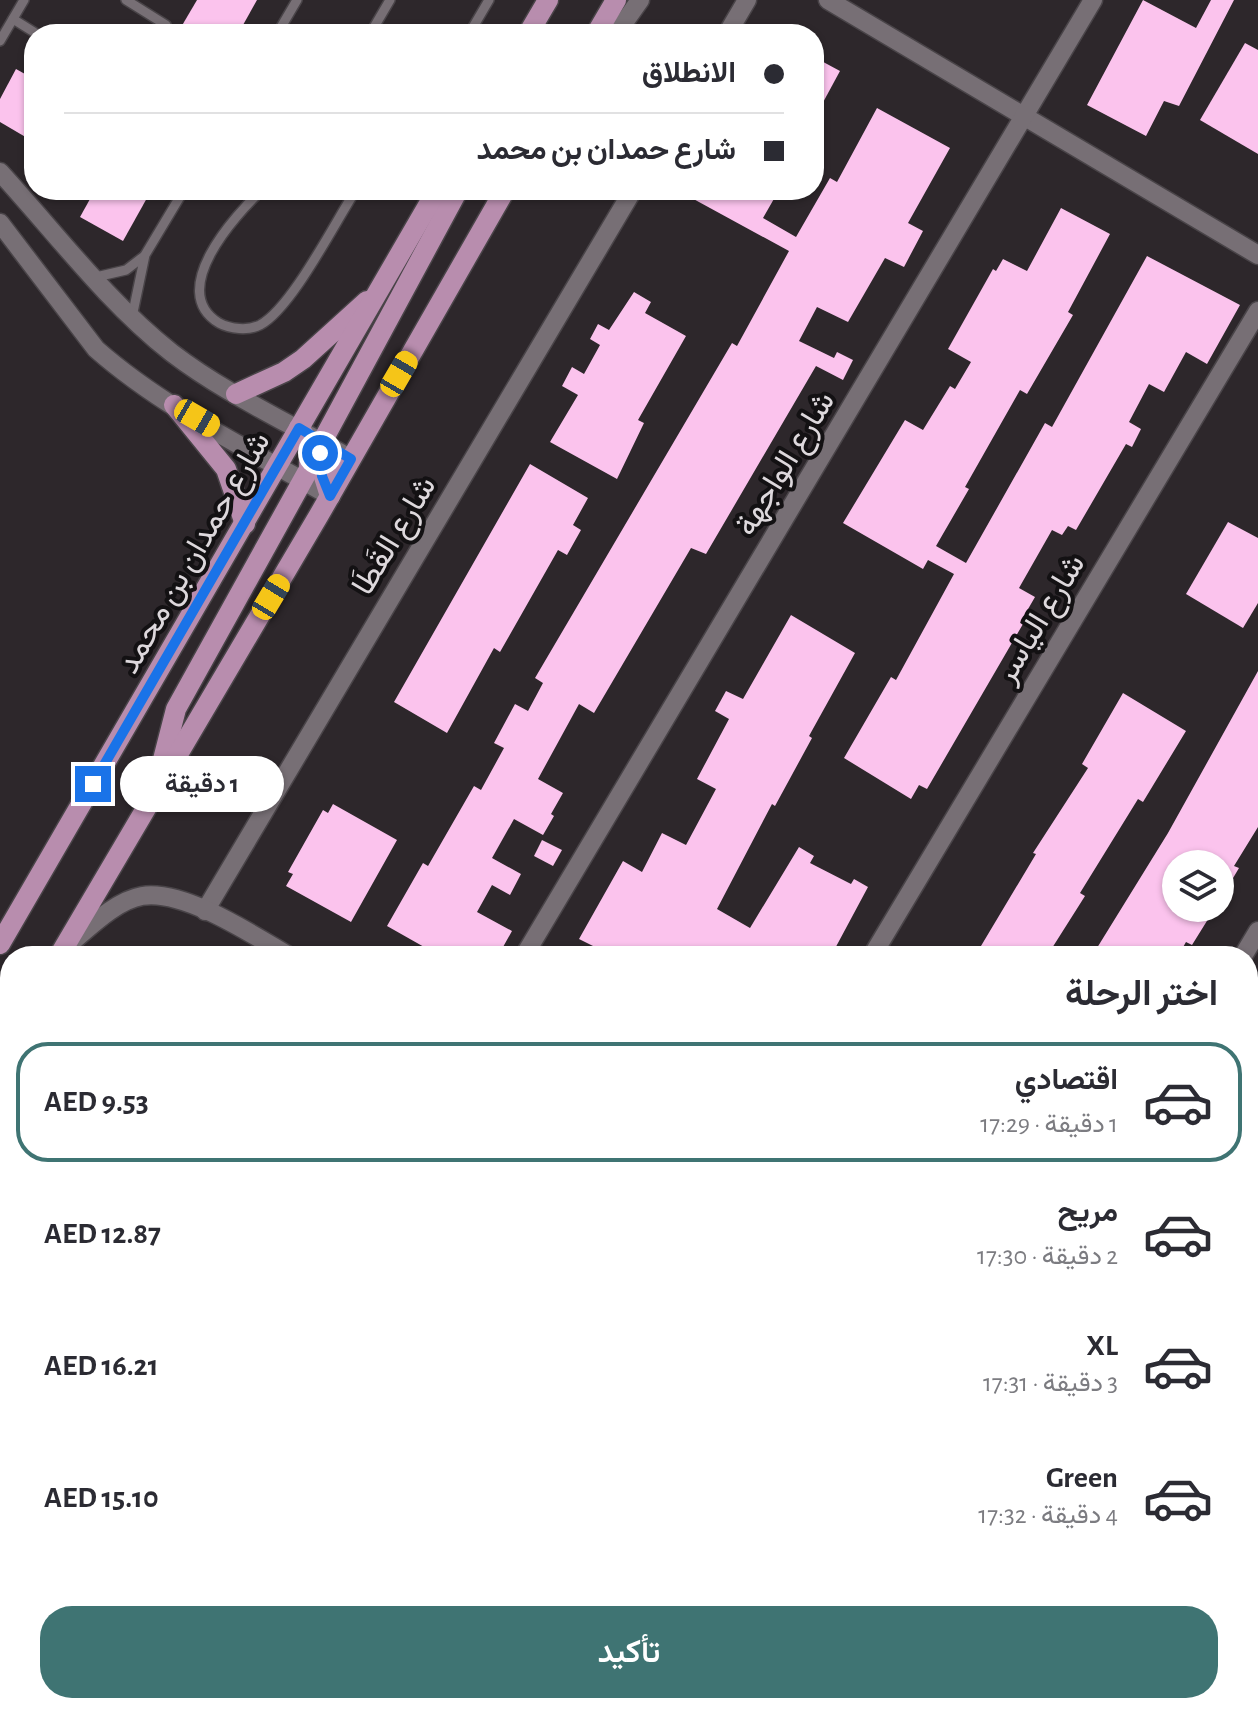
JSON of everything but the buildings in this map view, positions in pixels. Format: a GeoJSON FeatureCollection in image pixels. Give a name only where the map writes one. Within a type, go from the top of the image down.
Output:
{"type":"FeatureCollection","features":[{"type":"Feature","properties":{"kind":"main road"},"geometry":{"type":"LineString","coordinates":[[534,24],[548,0]]}},
{"type":"Feature","properties":{"kind":"main road"},"geometry":{"type":"LineString","coordinates":[[602,24],[616,0]]}},
{"type":"Feature","properties":{"kind":"main road","name":"شارع حمدان بن محمد"},"geometry":{"type":"LineString","coordinates":[[0,944],[431,200]]}},
{"type":"Feature","properties":{"kind":"main road"},"geometry":{"type":"LineString","coordinates":[[330,496],[320,464],[322,442],[453,200]]}},
{"type":"Feature","properties":{"kind":"main road"},"geometry":{"type":"LineString","coordinates":[[65,946],[330,496],[499,200]]}},
{"type":"Feature","properties":{"kind":"main road"},"geometry":{"type":"LineString","coordinates":[[236,394],[284,372],[303,359],[381,287]]}},
{"type":"Feature","properties":{"kind":"main road"},"geometry":{"type":"LineString","coordinates":[[174,405],[226,469],[245,524]]}},
{"type":"Feature","properties":{"kind":"main road"},"geometry":{"type":"LineString","coordinates":[[157,788],[167,734],[176,709],[304,481],[312,456],[310,444],[299,428]]}},
{"type":"Feature","properties":{"kind":"street"},"geometry":{"type":"LineString","coordinates":[[623,24],[640,0]]}},
{"type":"Feature","properties":{"kind":"street"},"geometry":{"type":"LineString","coordinates":[[733,24],[747,0]]}},
{"type":"Feature","properties":{"kind":"street"},"geometry":{"type":"LineString","coordinates":[[828,0],[1258,255]]}},
{"type":"Feature","properties":{"kind":"street","name":"شارع الواجهة"},"geometry":{"type":"LineString","coordinates":[[530,946],[1093,0]]}},
{"type":"Feature","properties":{"kind":"street"},"geometry":{"type":"LineString","coordinates":[[0,172],[24,198]]}},
{"type":"Feature","properties":{"kind":"street"},"geometry":{"type":"LineString","coordinates":[[26,200],[132,317],[173,353],[236,394],[351,459]]}},
{"type":"Feature","properties":{"kind":"street","name":"شارع القَطَا"},"geometry":{"type":"LineString","coordinates":[[205,911],[627,200]]}},
{"type":"Feature","properties":{"kind":"street"},"geometry":{"type":"LineString","coordinates":[[0,223],[96,349],[174,405],[330,496]]}},
{"type":"Feature","properties":{"kind":"street","name":"شارع الياسر"},"geometry":{"type":"LineString","coordinates":[[878,946],[1258,311]]}},
{"type":"Feature","properties":{"kind":"street"},"geometry":{"type":"LineString","coordinates":[[69,946],[123,904],[141,896],[162,896],[205,911],[264,946]]}},
{"type":"Feature","properties":{"kind":"lane"},"geometry":{"type":"LineString","coordinates":[[0,41],[24,0]]}},
{"type":"Feature","properties":{"kind":"lane"},"geometry":{"type":"LineString","coordinates":[[126,0],[164,24]]}},
{"type":"Feature","properties":{"kind":"lane"},"geometry":{"type":"LineString","coordinates":[[283,24],[297,0]]}},
{"type":"Feature","properties":{"kind":"lane"},"geometry":{"type":"LineString","coordinates":[[376,0],[389,3],[376,24]]}},
{"type":"Feature","properties":{"kind":"lane"},"geometry":{"type":"LineString","coordinates":[[475,24],[489,0]]}},
{"type":"Feature","properties":{"kind":"lane"},"geometry":{"type":"LineString","coordinates":[[13,19],[24,26]]}},
{"type":"Feature","properties":{"kind":"lane"},"geometry":{"type":"LineString","coordinates":[[132,317],[145,255],[178,200]]}},
{"type":"Feature","properties":{"kind":"lane"},"geometry":{"type":"LineString","coordinates":[[253,200],[220,238],[205,263],[198,284],[203,306],[210,314],[218,322],[238,329],[260,325],[276,311],[308,269],[350,200]]}},
{"type":"Feature","properties":{"kind":"lane"},"geometry":{"type":"LineString","coordinates":[[96,277],[126,270],[145,255]]}},
{"type":"Feature","properties":{"kind":"route"},"geometry":{"type":"LineString","coordinates":[[93,784],[299,428],[351,459],[330,496],[322,476],[320,453]]}}]}
